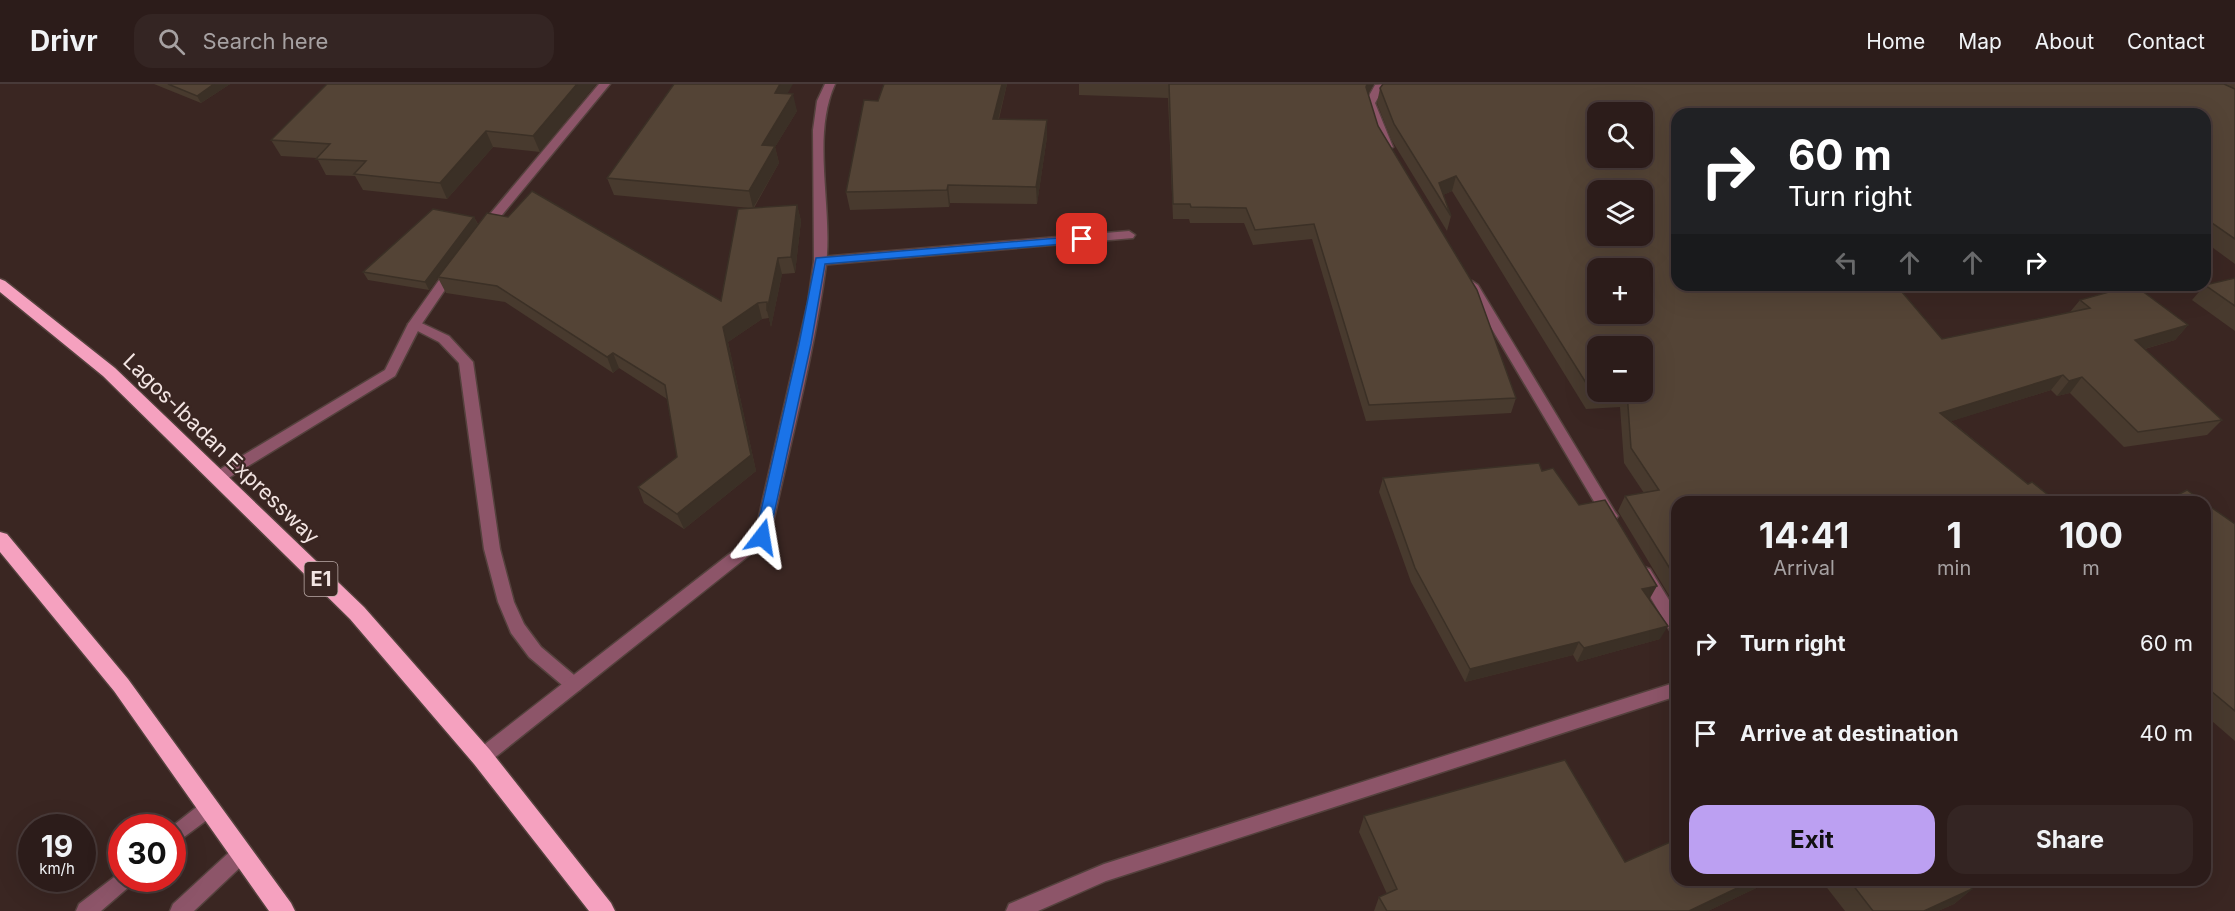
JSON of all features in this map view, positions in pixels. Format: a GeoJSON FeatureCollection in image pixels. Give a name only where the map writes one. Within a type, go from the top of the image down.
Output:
{"type":"FeatureCollection","features":[{"type":"Feature","properties":{"kind":"highway","name":"Lagos-Ibadan Expressway"},"geometry":{"type":"LineString","coordinates":[[0,284],[109,372],[357,613],[482,758],[603,911]]}},
{"type":"Feature","properties":{"kind":"highway"},"geometry":{"type":"LineString","coordinates":[[0,539],[121,685],[283,911]]}},
{"type":"Feature","properties":{"kind":"street"},"geometry":{"type":"LineString","coordinates":[[472,243],[604,84]]}},
{"type":"Feature","properties":{"kind":"street"},"geometry":{"type":"LineString","coordinates":[[482,758],[762,537],[814,302],[820,261],[819,130],[822,101],[830,84]]}},
{"type":"Feature","properties":{"kind":"street"},"geometry":{"type":"LineString","coordinates":[[1388,84],[1379,87],[1370,103],[1383,140],[1395,160]]}},
{"type":"Feature","properties":{"kind":"street"},"geometry":{"type":"LineString","coordinates":[[820,261],[1129,236]]}},
{"type":"Feature","properties":{"kind":"street"},"geometry":{"type":"LineString","coordinates":[[217,478],[390,373],[415,324],[459,259]]}},
{"type":"Feature","properties":{"kind":"street"},"geometry":{"type":"LineString","coordinates":[[1462,269],[1616,525]]}},
{"type":"Feature","properties":{"kind":"street"},"geometry":{"type":"LineString","coordinates":[[415,324],[444,339],[466,362],[492,549],[506,602],[517,627],[535,652],[574,685]]}},
{"type":"Feature","properties":{"kind":"street"},"geometry":{"type":"LineString","coordinates":[[1640,566],[1671,617]]}},
{"type":"Feature","properties":{"kind":"street"},"geometry":{"type":"LineString","coordinates":[[1016,911],[1104,873],[1671,691]]}},
{"type":"Feature","properties":{"kind":"street"},"geometry":{"type":"LineString","coordinates":[[186,827],[209,808]]}},
{"type":"Feature","properties":{"kind":"street"},"geometry":{"type":"LineString","coordinates":[[180,911],[242,853]]}},
{"type":"Feature","properties":{"kind":"street"},"geometry":{"type":"LineString","coordinates":[[86,911],[109,892]]}},
{"type":"Feature","properties":{"kind":"building"},"geometry":{"type":"Polygon","coordinates":[[[168,84],[214,84],[197,96],[168,84]]]}},
{"type":"Feature","properties":{"kind":"building"},"geometry":{"type":"Polygon","coordinates":[[[327,84],[577,84],[533,136],[486,131],[440,183],[354,174],[366,161],[316,159],[330,144],[271,140],[327,84]]]}},
{"type":"Feature","properties":{"kind":"building"},"geometry":{"type":"Polygon","coordinates":[[[674,84],[780,84],[775,93],[793,94],[762,145],[775,146],[749,191],[607,178],[674,84]]]}},
{"type":"Feature","properties":{"kind":"building"},"geometry":{"type":"Polygon","coordinates":[[[884,84],[1002,84],[993,119],[1047,120],[1036,187],[948,185],[947,190],[846,192],[864,100],[878,101],[884,84]]]}},
{"type":"Feature","properties":{"kind":"building"},"geometry":{"type":"Polygon","coordinates":[[[1169,84],[1367,84],[1378,126],[1477,290],[1516,398],[1369,405],[1314,224],[1255,230],[1246,208],[1191,207],[1190,204],[1173,204],[1169,84]]]}},
{"type":"Feature","properties":{"kind":"building"},"geometry":{"type":"Polygon","coordinates":[[[1383,84],[2224,84],[2235,89],[2235,239],[2211,222],[2211,108],[1671,108],[1671,291],[1901,291],[1942,339],[2090,308],[2080,300],[2112,291],[2142,291],[2188,325],[2135,340],[2222,420],[2138,432],[2082,377],[2069,381],[2063,375],[1940,413],[2028,484],[2032,482],[2050,496],[1671,496],[1671,570],[1625,496],[1659,490],[1631,448],[1628,402],[1653,402],[1653,336],[1587,336],[1587,384],[1456,176],[1439,183],[1451,216],[1394,124],[1380,88],[1383,84]]]}},
{"type":"Feature","properties":{"kind":"building"},"geometry":{"type":"Polygon","coordinates":[[[532,191],[721,301],[738,209],[797,205],[791,257],[778,258],[767,311],[767,302],[758,303],[723,327],[751,455],[677,514],[638,487],[677,457],[665,385],[613,353],[607,357],[497,286],[438,277],[487,213],[508,217],[532,191]]]}},
{"type":"Feature","properties":{"kind":"building"},"geometry":{"type":"Polygon","coordinates":[[[433,209],[474,217],[425,282],[363,272],[433,209]]]}},
{"type":"Feature","properties":{"kind":"building"},"geometry":{"type":"Polygon","coordinates":[[[2235,278],[2235,306],[2211,289],[2211,284],[2235,278]]]}},
{"type":"Feature","properties":{"kind":"building"},"geometry":{"type":"Polygon","coordinates":[[[1539,463],[1542,471],[1553,468],[1579,505],[1605,500],[1657,586],[1642,589],[1668,626],[1584,648],[1579,642],[1470,669],[1415,568],[1383,478],[1539,463]]]}},
{"type":"Feature","properties":{"kind":"building"},"geometry":{"type":"Polygon","coordinates":[[[2187,490],[2196,496],[2176,496],[2187,490]]]}},
{"type":"Feature","properties":{"kind":"building"},"geometry":{"type":"Polygon","coordinates":[[[2211,507],[2235,524],[2235,711],[2211,691],[2211,507]]]}},
{"type":"Feature","properties":{"kind":"building"},"geometry":{"type":"Polygon","coordinates":[[[1565,760],[1625,862],[1671,842],[1671,886],[1741,886],[1689,911],[1387,911],[1379,897],[1397,889],[1364,816],[1565,760]]]}},
{"type":"Feature","properties":{"kind":"building"},"geometry":{"type":"Polygon","coordinates":[[[1854,886],[1970,886],[1972,889],[1924,911],[1873,911],[1854,886]]]}},
{"type":"Feature","properties":{"kind":"route"},"geometry":{"type":"LineString","coordinates":[[762,537],[814,302],[820,261],[1082,239]]}}]}
